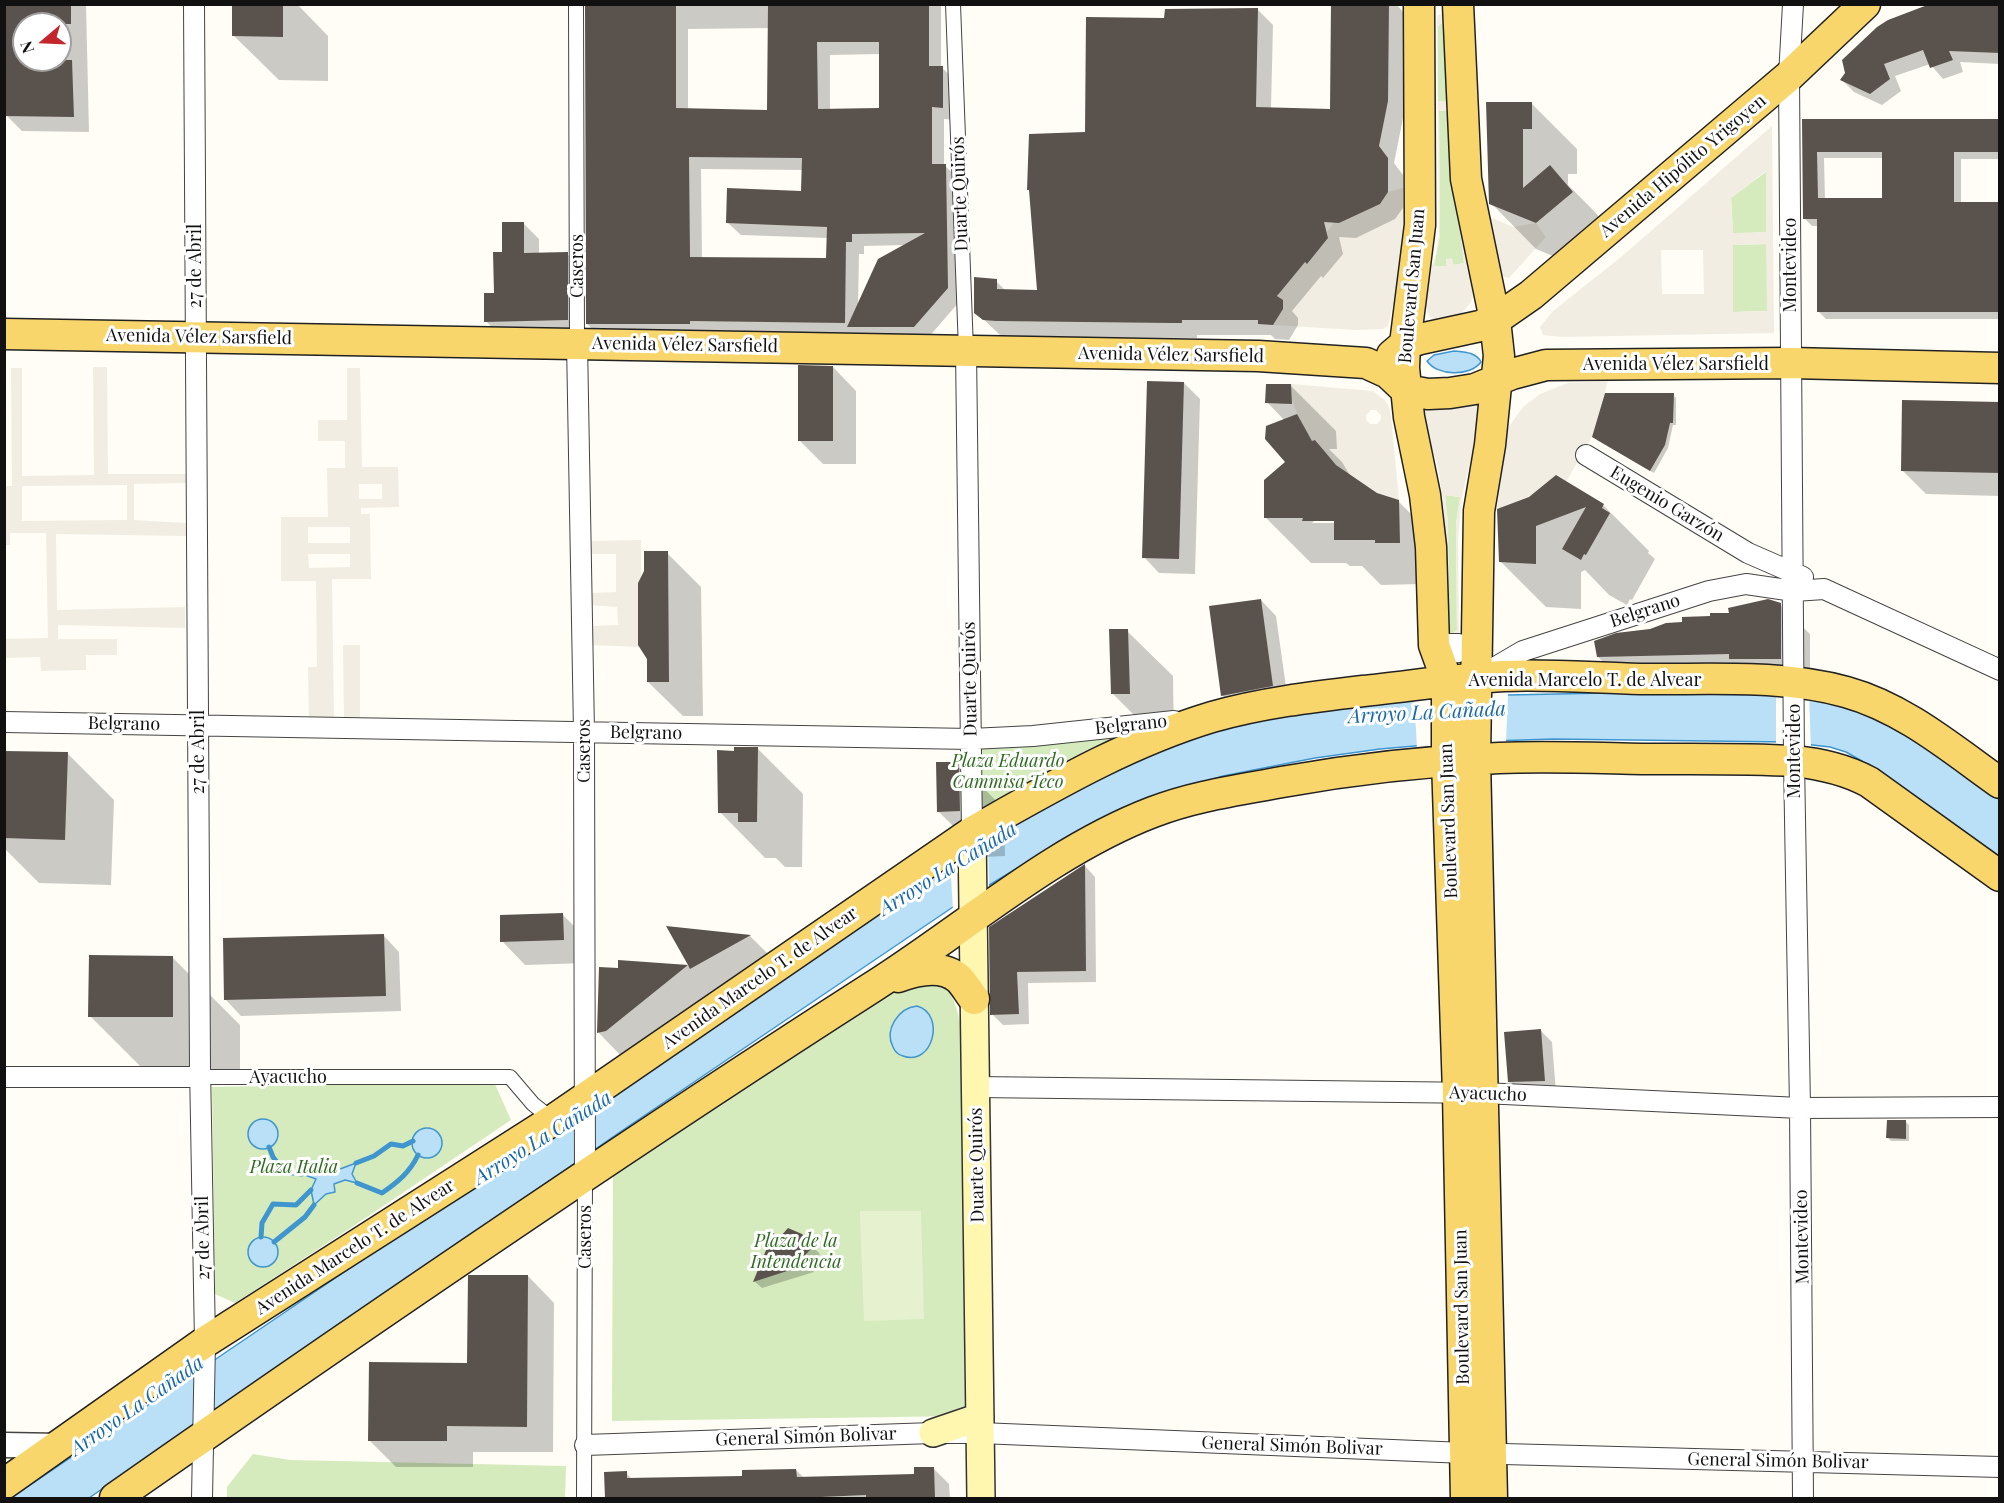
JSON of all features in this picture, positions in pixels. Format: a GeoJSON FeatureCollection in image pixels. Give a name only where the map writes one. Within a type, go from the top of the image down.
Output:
{"type":"FeatureCollection","features":[{"type":"Feature","properties":{"kind":"main road","name":"Boulevard San Juan"},"geometry":{"type":"LineString","coordinates":[[1419,4],[1420,225],[1405,344],[1406,390],[1409,417],[1425,495],[1431,547],[1434,645],[1447,681],[1461,760],[1471,1093],[1478,1454],[1466,1498]]}},
{"type":"Feature","properties":{"kind":"main road","name":"Boulevard San Juan"},"geometry":{"type":"LineString","coordinates":[[1458,4],[1466,178],[1499,350],[1490,445],[1479,511],[1477,679],[1461,760]]}},
{"type":"Feature","properties":{"kind":"main road","name":"Avenida Hipólito Yrigoyen"},"geometry":{"type":"LineString","coordinates":[[1495,320],[1531,295],[1789,76],[1865,4]]}},
{"type":"Feature","properties":{"kind":"main road","name":"Avenida Vélez Sarsfield"},"geometry":{"type":"LineString","coordinates":[[4,334],[577,342],[1258,356],[1366,363],[1386,358],[1405,344],[1432,335],[1480,326],[1495,320]]}},
{"type":"Feature","properties":{"kind":"main road","name":"Avenida Vélez Sarsfield"},"geometry":{"type":"LineString","coordinates":[[1366,363],[1388,373],[1406,390],[1428,394],[1475,389],[1497,379],[1546,365],[1791,363],[2000,368]]}},
{"type":"Feature","properties":{"kind":"main road","name":"Avenida Marcelo T. de Alvear"},"geometry":{"type":"LineString","coordinates":[[4,1484],[61,1446],[205,1342],[554,1120],[972,832],[1026,800],[1115,754],[1214,717],[1299,698],[1509,676],[1794,681],[1847,692],[1889,709],[1916,724],[2000,783]]}},
{"type":"Feature","properties":{"kind":"main road"},"geometry":{"type":"LineString","coordinates":[[115,1498],[585,1176],[881,982],[1016,889],[1070,854],[1155,811],[1199,798],[1360,768],[1461,760],[1505,757],[1794,761],[1839,768],[1854,773],[2000,876]]}},
{"type":"Feature","properties":{"kind":"main road","name":"Duarte Quirós"},"geometry":{"type":"LineString","coordinates":[[972,832],[981,1498]]}},
{"type":"Feature","properties":{"kind":"main road"},"geometry":{"type":"LineString","coordinates":[[881,982],[912,972],[933,969],[949,972],[959,980],[974,999]]}},
{"type":"Feature","properties":{"kind":"main road"},"geometry":{"type":"LineString","coordinates":[[933,1433],[980,1425]]}},
{"type":"Feature","properties":{"kind":"main road","name":"Boulevard San Juan"},"geometry":{"type":"LineString","coordinates":[[1478,1454],[1492,1498]]}},
{"type":"Feature","properties":{"kind":"street","name":"27 de Abril"},"geometry":{"type":"LineString","coordinates":[[194,4],[200,1077],[205,1342],[202,1498]]}},
{"type":"Feature","properties":{"kind":"street","name":"Caseros"},"geometry":{"type":"LineString","coordinates":[[576,4],[577,342],[584,732],[584,1498]]}},
{"type":"Feature","properties":{"kind":"street","name":"Duarte Quirós"},"geometry":{"type":"LineString","coordinates":[[953,4],[966,350],[972,832]]}},
{"type":"Feature","properties":{"kind":"street","name":"Montevideo"},"geometry":{"type":"LineString","coordinates":[[1793,4],[1789,76],[1803,1498]]}},
{"type":"Feature","properties":{"kind":"street","name":"Eugenio Garzón"},"geometry":{"type":"LineString","coordinates":[[1586,455],[1794,581]]}},
{"type":"Feature","properties":{"kind":"street"},"geometry":{"type":"LineString","coordinates":[[1746,584],[1752,576],[1754,566],[1748,553]]}},
{"type":"Feature","properties":{"kind":"street","name":"Belgrano"},"geometry":{"type":"LineString","coordinates":[[1477,679],[1523,651],[1709,591],[1746,584],[1794,581],[1824,589],[2000,670]]}},
{"type":"Feature","properties":{"kind":"street","name":"Belgrano"},"geometry":{"type":"LineString","coordinates":[[4,722],[971,739],[1033,736],[1214,717]]}},
{"type":"Feature","properties":{"kind":"street","name":"Ayacucho"},"geometry":{"type":"LineString","coordinates":[[4,1077],[510,1077],[533,1104],[554,1120]]}},
{"type":"Feature","properties":{"kind":"street","name":"Ayacucho"},"geometry":{"type":"LineString","coordinates":[[976,1087],[1471,1093],[1800,1108],[2000,1107]]}},
{"type":"Feature","properties":{"kind":"street","name":"General Simón Bolivar"},"geometry":{"type":"LineString","coordinates":[[980,1425],[1478,1454],[2000,1467]]}},
{"type":"Feature","properties":{"kind":"street","name":"General Simón Bolivar"},"geometry":{"type":"LineString","coordinates":[[585,1444],[933,1433]]}},
{"type":"Feature","properties":{"kind":"street"},"geometry":{"type":"LineString","coordinates":[[4,1445],[61,1446]]}},
{"type":"Feature","properties":{"kind":"green space"},"geometry":{"type":"Polygon","coordinates":[[[1444,23],[1451,101],[1438,101],[1438,27],[1444,23]]]}},
{"type":"Feature","properties":{"kind":"green space"},"geometry":{"type":"Polygon","coordinates":[[[1452,110],[1457,205],[1464,263],[1453,265],[1452,259],[1446,266],[1436,266],[1434,265],[1440,235],[1439,111],[1452,110]]]}},
{"type":"Feature","properties":{"kind":"green space"},"geometry":{"type":"Polygon","coordinates":[[[1767,171],[1766,232],[1733,234],[1731,198],[1767,171]]]}},
{"type":"Feature","properties":{"kind":"green space"},"geometry":{"type":"Polygon","coordinates":[[[1767,244],[1767,311],[1733,312],[1733,245],[1767,244]]]}},
{"type":"Feature","properties":{"kind":"green space"},"geometry":{"type":"Polygon","coordinates":[[[1445,495],[1460,497],[1456,524],[1457,630],[1453,634],[1449,631],[1448,524],[1445,495]]]}},
{"type":"Feature","properties":{"kind":"green space","name":"Plaza Eduardo Cammisa Teco"},"geometry":{"type":"Polygon","coordinates":[[[1214,717],[972,832],[971,739],[1214,717]]]}},
{"type":"Feature","properties":{"kind":"green space","name":"Plaza de la Intendencia"},"geometry":{"type":"Polygon","coordinates":[[[942,981],[956,1009],[962,1040],[965,1416],[612,1421],[613,1169],[895,989],[942,981]]]}},
{"type":"Feature","properties":{"kind":"green space","name":"Plaza Italia"},"geometry":{"type":"Polygon","coordinates":[[[494,1082],[511,1120],[235,1303],[215,1294],[212,1087],[494,1082]]]}},
{"type":"Feature","properties":{"kind":"green space"},"geometry":{"type":"Polygon","coordinates":[[[860,1211],[921,1211],[924,1319],[864,1321],[860,1211]]]}},
{"type":"Feature","properties":{"kind":"green space"},"geometry":{"type":"Polygon","coordinates":[[[253,1454],[290,1460],[566,1466],[565,1498],[227,1498],[227,1487],[253,1454]]]}},
{"type":"Feature","properties":{"kind":"shaded area"},"geometry":{"type":"Polygon","coordinates":[[[1443,13],[1446,15],[1458,206],[1473,295],[1471,302],[1456,318],[1438,321],[1428,314],[1424,300],[1428,276],[1436,254],[1434,265],[1436,266],[1446,266],[1446,259],[1452,258],[1453,265],[1464,263],[1457,205],[1451,110],[1439,111],[1440,235],[1438,247],[1437,18],[1443,13]],[[1444,23],[1438,27],[1438,101],[1451,101],[1444,23]]]}},
{"type":"Feature","properties":{"kind":"shaded area"},"geometry":{"type":"Polygon","coordinates":[[[1772,126],[1774,333],[1562,337],[1543,335],[1540,327],[1553,311],[1621,257],[1772,126]],[[1766,171],[1731,198],[1733,233],[1766,232],[1766,171]],[[1766,244],[1733,245],[1733,312],[1767,311],[1766,244]],[[1661,250],[1662,294],[1704,294],[1703,250],[1661,250]]]}},
{"type":"Feature","properties":{"kind":"shaded area"},"geometry":{"type":"Polygon","coordinates":[[[1406,187],[1405,252],[1388,326],[1383,329],[1356,330],[1273,325],[1283,309],[1283,300],[1278,297],[1280,285],[1302,259],[1307,263],[1328,238],[1327,232],[1334,222],[1380,204],[1388,192],[1406,187]]]}},
{"type":"Feature","properties":{"kind":"shaded area"},"geometry":{"type":"Polygon","coordinates":[[[1482,201],[1489,204],[1490,217],[1513,227],[1536,223],[1546,237],[1509,278],[1501,276],[1482,201]]]}},
{"type":"Feature","properties":{"kind":"shaded area"},"geometry":{"type":"Polygon","coordinates":[[[93,367],[107,367],[108,474],[187,474],[187,483],[134,484],[134,520],[186,523],[186,536],[56,534],[57,610],[185,607],[185,628],[58,625],[58,639],[117,639],[117,655],[86,655],[86,670],[41,671],[40,657],[5,658],[4,639],[48,638],[46,533],[10,533],[10,545],[5,545],[5,486],[12,486],[11,368],[22,368],[22,476],[94,475],[93,367]],[[127,485],[22,486],[22,521],[127,520],[127,485]]]}},
{"type":"Feature","properties":{"kind":"shaded area"},"geometry":{"type":"Polygon","coordinates":[[[347,368],[360,368],[362,467],[398,467],[399,507],[361,508],[361,514],[370,514],[371,579],[332,579],[334,718],[309,718],[308,667],[317,667],[316,581],[281,581],[281,517],[328,517],[327,468],[345,468],[345,441],[318,441],[318,420],[347,420],[347,368]],[[359,484],[359,499],[382,499],[382,484],[359,484]],[[308,527],[308,543],[350,543],[350,527],[308,527]],[[308,554],[309,568],[350,567],[350,554],[308,554]]]}},
{"type":"Feature","properties":{"kind":"shaded area"},"geometry":{"type":"Polygon","coordinates":[[[1608,381],[1592,437],[1566,482],[1556,476],[1529,497],[1497,509],[1508,428],[1523,407],[1540,394],[1568,383],[1608,381]]]}},
{"type":"Feature","properties":{"kind":"shaded area"},"geometry":{"type":"Polygon","coordinates":[[[1291,384],[1373,391],[1385,400],[1391,417],[1399,500],[1377,493],[1330,460],[1316,440],[1312,441],[1300,421],[1292,400],[1291,384]],[[1371,410],[1366,415],[1366,420],[1370,424],[1377,424],[1381,420],[1381,415],[1376,410],[1371,410]]]}},
{"type":"Feature","properties":{"kind":"shaded area"},"geometry":{"type":"Polygon","coordinates":[[[1475,403],[1481,411],[1462,496],[1458,539],[1459,637],[1447,637],[1446,539],[1442,494],[1438,467],[1422,417],[1422,408],[1475,403]],[[1445,495],[1448,524],[1449,631],[1453,634],[1457,630],[1456,524],[1460,497],[1445,495]]]}},
{"type":"Feature","properties":{"kind":"shaded area"},"geometry":{"type":"Polygon","coordinates":[[[641,540],[641,647],[590,645],[590,626],[618,625],[617,607],[590,605],[590,593],[616,592],[616,554],[590,554],[590,541],[641,540]]]}},
{"type":"Feature","properties":{"kind":"shaded area"},"geometry":{"type":"Polygon","coordinates":[[[343,645],[360,645],[360,719],[344,719],[343,645]]]}},
{"type":"Feature","properties":{"kind":"water"},"geometry":{"type":"Polygon","coordinates":[[[1454,351],[1473,354],[1481,362],[1469,370],[1454,373],[1438,370],[1427,361],[1434,355],[1454,351]]]}},
{"type":"Feature","properties":{"kind":"water","name":"Arroyo La Cañada"},"geometry":{"type":"Polygon","coordinates":[[[1607,693],[1784,695],[1834,701],[1913,734],[1999,799],[1999,857],[1846,752],[1830,747],[1786,742],[1553,739],[1461,742],[1380,749],[1315,758],[1223,776],[1170,793],[1056,845],[956,905],[623,1130],[89,1498],[11,1498],[608,1093],[1067,787],[1238,721],[1408,697],[1607,693]]]}},
{"type":"Feature","properties":{"kind":"water"},"geometry":{"type":"Polygon","coordinates":[[[917,1006],[926,1011],[931,1019],[932,1038],[922,1054],[913,1057],[903,1056],[893,1047],[890,1034],[894,1021],[899,1015],[917,1006]]]}},
{"type":"Feature","properties":{"kind":"water"},"geometry":{"type":"Polygon","coordinates":[[[263,1119],[269,1120],[277,1128],[277,1140],[269,1148],[263,1149],[257,1148],[249,1140],[248,1134],[249,1128],[257,1120],[263,1119]]]}},
{"type":"Feature","properties":{"kind":"water"},"geometry":{"type":"Polygon","coordinates":[[[427,1128],[438,1132],[442,1143],[438,1154],[427,1158],[416,1154],[412,1143],[416,1132],[427,1128]]]}},
{"type":"Feature","properties":{"kind":"water"},"geometry":{"type":"Polygon","coordinates":[[[356,1163],[352,1174],[357,1183],[345,1180],[334,1184],[335,1192],[326,1194],[314,1205],[311,1190],[316,1179],[302,1174],[317,1172],[327,1164],[340,1169],[356,1163]]]}},
{"type":"Feature","properties":{"kind":"water"},"geometry":{"type":"Polygon","coordinates":[[[263,1237],[269,1238],[277,1246],[277,1258],[269,1266],[263,1267],[257,1266],[249,1258],[248,1252],[249,1246],[257,1238],[263,1237]]]}},
{"type":"Feature","properties":{"kind":"pier"},"geometry":{"type":"Polygon","coordinates":[[[1776,692],[1809,694],[1811,748],[1776,745],[1776,692]]]}},
{"type":"Feature","properties":{"kind":"pier"},"geometry":{"type":"Polygon","coordinates":[[[1508,693],[1506,743],[1417,749],[1414,694],[1508,693]]]}},
{"type":"Feature","properties":{"kind":"pier"},"geometry":{"type":"Polygon","coordinates":[[[988,832],[989,888],[953,911],[950,858],[988,832]]]}},
{"type":"Feature","properties":{"kind":"building"},"geometry":{"type":"Polygon","coordinates":[[[4,4],[71,4],[71,12],[12,12],[12,72],[72,72],[72,60],[74,117],[4,116],[4,4]]]}},
{"type":"Feature","properties":{"kind":"building"},"geometry":{"type":"Polygon","coordinates":[[[232,4],[283,4],[283,37],[232,36],[232,4]]]}},
{"type":"Feature","properties":{"kind":"building"},"geometry":{"type":"Polygon","coordinates":[[[585,4],[676,4],[676,108],[767,110],[768,4],[929,4],[929,66],[943,66],[943,108],[932,107],[932,164],[946,164],[948,288],[914,327],[847,327],[878,259],[925,233],[852,234],[852,242],[846,242],[845,323],[690,321],[690,324],[586,324],[585,4]],[[817,42],[818,109],[879,108],[879,42],[817,42]],[[689,157],[690,257],[826,258],[827,227],[726,223],[727,188],[801,191],[802,158],[689,157]]]}},
{"type":"Feature","properties":{"kind":"building"},"geometry":{"type":"Polygon","coordinates":[[[1331,4],[1389,4],[1388,101],[1379,146],[1388,158],[1388,192],[1380,204],[1339,223],[1324,222],[1328,238],[1277,296],[1283,300],[1283,309],[1273,325],[1258,324],[1258,320],[1182,320],[1182,323],[996,321],[983,320],[974,313],[974,277],[997,279],[997,289],[1037,290],[1029,190],[1027,190],[1029,134],[1085,132],[1086,17],[1164,18],[1165,9],[1258,8],[1256,107],[1330,109],[1331,4]]]}},
{"type":"Feature","properties":{"kind":"building"},"geometry":{"type":"Polygon","coordinates":[[[1930,4],[2000,4],[2000,53],[1949,51],[1953,60],[1930,68],[1923,50],[1884,64],[1890,79],[1870,94],[1840,80],[1845,73],[1842,60],[1877,27],[1888,20],[1930,4]]]}},
{"type":"Feature","properties":{"kind":"building"},"geometry":{"type":"Polygon","coordinates":[[[1486,102],[1532,102],[1532,129],[1523,129],[1523,188],[1550,165],[1573,192],[1536,223],[1489,204],[1486,102]]]}},
{"type":"Feature","properties":{"kind":"building"},"geometry":{"type":"Polygon","coordinates":[[[1802,119],[2000,119],[2000,152],[1954,152],[1954,202],[2000,202],[2000,312],[1817,312],[1817,219],[1803,219],[1802,119]],[[1817,152],[1818,198],[1882,198],[1882,152],[1817,152]]]}},
{"type":"Feature","properties":{"kind":"building"},"geometry":{"type":"Polygon","coordinates":[[[502,222],[524,222],[524,253],[568,252],[568,320],[484,322],[484,293],[494,293],[493,252],[502,252],[502,222]]]}},
{"type":"Feature","properties":{"kind":"building"},"geometry":{"type":"Polygon","coordinates":[[[798,365],[833,366],[833,441],[798,441],[798,365]]]}},
{"type":"Feature","properties":{"kind":"building"},"geometry":{"type":"Polygon","coordinates":[[[1147,381],[1184,382],[1179,559],[1142,558],[1147,381]]]}},
{"type":"Feature","properties":{"kind":"building"},"geometry":{"type":"Polygon","coordinates":[[[1266,384],[1291,384],[1292,404],[1265,403],[1266,384]]]}},
{"type":"Feature","properties":{"kind":"building"},"geometry":{"type":"Polygon","coordinates":[[[1605,393],[1674,393],[1673,423],[1670,423],[1665,445],[1650,471],[1592,437],[1605,393]]]}},
{"type":"Feature","properties":{"kind":"building"},"geometry":{"type":"Polygon","coordinates":[[[1902,400],[2000,402],[2000,473],[1901,471],[1902,400]]]}},
{"type":"Feature","properties":{"kind":"building"},"geometry":{"type":"Polygon","coordinates":[[[1297,414],[1312,441],[1315,440],[1336,465],[1377,493],[1399,500],[1400,543],[1375,543],[1375,540],[1334,540],[1334,521],[1264,518],[1264,480],[1285,462],[1265,439],[1266,426],[1297,414]]]}},
{"type":"Feature","properties":{"kind":"building"},"geometry":{"type":"Polygon","coordinates":[[[1556,475],[1604,504],[1602,508],[1610,513],[1586,555],[1584,554],[1581,560],[1562,549],[1586,507],[1536,526],[1536,564],[1499,562],[1497,509],[1529,497],[1556,475]]]}},
{"type":"Feature","properties":{"kind":"building"},"geometry":{"type":"Polygon","coordinates":[[[644,551],[668,551],[669,682],[647,682],[647,659],[638,645],[638,583],[644,571],[644,551]]]}},
{"type":"Feature","properties":{"kind":"building"},"geometry":{"type":"Polygon","coordinates":[[[1261,599],[1273,686],[1221,696],[1209,606],[1261,599]]]}},
{"type":"Feature","properties":{"kind":"building"},"geometry":{"type":"Polygon","coordinates":[[[1768,599],[1781,603],[1781,659],[1729,659],[1729,654],[1597,657],[1594,641],[1616,633],[1682,622],[1682,617],[1729,613],[1728,608],[1768,599]]]}},
{"type":"Feature","properties":{"kind":"building"},"geometry":{"type":"Polygon","coordinates":[[[1109,629],[1128,629],[1130,694],[1111,694],[1109,629]]]}},
{"type":"Feature","properties":{"kind":"building"},"geometry":{"type":"Polygon","coordinates":[[[734,747],[758,747],[757,822],[738,822],[738,813],[718,813],[717,750],[734,751],[734,747]]]}},
{"type":"Feature","properties":{"kind":"building"},"geometry":{"type":"Polygon","coordinates":[[[4,751],[68,752],[65,840],[4,838],[4,751]]]}},
{"type":"Feature","properties":{"kind":"building"},"geometry":{"type":"Polygon","coordinates":[[[936,762],[959,762],[960,811],[937,812],[936,762]]]}},
{"type":"Feature","properties":{"kind":"building"},"geometry":{"type":"Polygon","coordinates":[[[1085,864],[1086,971],[1017,972],[1019,1014],[990,1015],[989,927],[1085,864]]]}},
{"type":"Feature","properties":{"kind":"building"},"geometry":{"type":"Polygon","coordinates":[[[563,913],[564,940],[500,942],[500,915],[563,913]]]}},
{"type":"Feature","properties":{"kind":"building"},"geometry":{"type":"Polygon","coordinates":[[[666,926],[751,935],[690,969],[666,926]]]}},
{"type":"Feature","properties":{"kind":"building"},"geometry":{"type":"Polygon","coordinates":[[[384,934],[386,996],[224,1000],[223,938],[384,934]]]}},
{"type":"Feature","properties":{"kind":"building"},"geometry":{"type":"Polygon","coordinates":[[[89,955],[173,956],[173,1017],[88,1017],[89,955]]]}},
{"type":"Feature","properties":{"kind":"building"},"geometry":{"type":"Polygon","coordinates":[[[618,960],[688,965],[606,1031],[597,1033],[599,967],[618,968],[618,960]]]}},
{"type":"Feature","properties":{"kind":"building"},"geometry":{"type":"Polygon","coordinates":[[[1541,1029],[1545,1081],[1508,1082],[1504,1032],[1541,1029]]]}},
{"type":"Feature","properties":{"kind":"building"},"geometry":{"type":"Polygon","coordinates":[[[1887,1120],[1906,1120],[1906,1139],[1886,1138],[1887,1120]]]}},
{"type":"Feature","properties":{"kind":"building"},"geometry":{"type":"Polygon","coordinates":[[[788,1228],[802,1234],[814,1246],[803,1257],[809,1264],[753,1282],[773,1233],[780,1237],[788,1228]]]}},
{"type":"Feature","properties":{"kind":"building"},"geometry":{"type":"Polygon","coordinates":[[[468,1275],[528,1275],[527,1427],[447,1426],[447,1441],[368,1441],[369,1362],[467,1363],[468,1275]]]}},
{"type":"Feature","properties":{"kind":"building"},"geometry":{"type":"Polygon","coordinates":[[[914,1467],[934,1467],[935,1498],[866,1498],[866,1495],[798,1498],[605,1498],[604,1472],[627,1471],[627,1478],[742,1476],[742,1470],[796,1469],[797,1477],[914,1474],[914,1467]]]}},
{"type":"Feature","properties":{"kind":"waterway"},"geometry":{"type":"LineString","coordinates":[[356,1163],[374,1156],[391,1144],[403,1146],[413,1141]]}},
{"type":"Feature","properties":{"kind":"waterway"},"geometry":{"type":"LineString","coordinates":[[269,1147],[284,1172],[302,1174]]}},
{"type":"Feature","properties":{"kind":"waterway"},"geometry":{"type":"LineString","coordinates":[[357,1183],[382,1193],[403,1176],[418,1155]]}},
{"type":"Feature","properties":{"kind":"waterway"},"geometry":{"type":"LineString","coordinates":[[261,1237],[262,1223],[273,1204],[296,1205],[311,1190]]}},
{"type":"Feature","properties":{"kind":"waterway"},"geometry":{"type":"LineString","coordinates":[[274,1242],[305,1217],[314,1205]]}}]}
